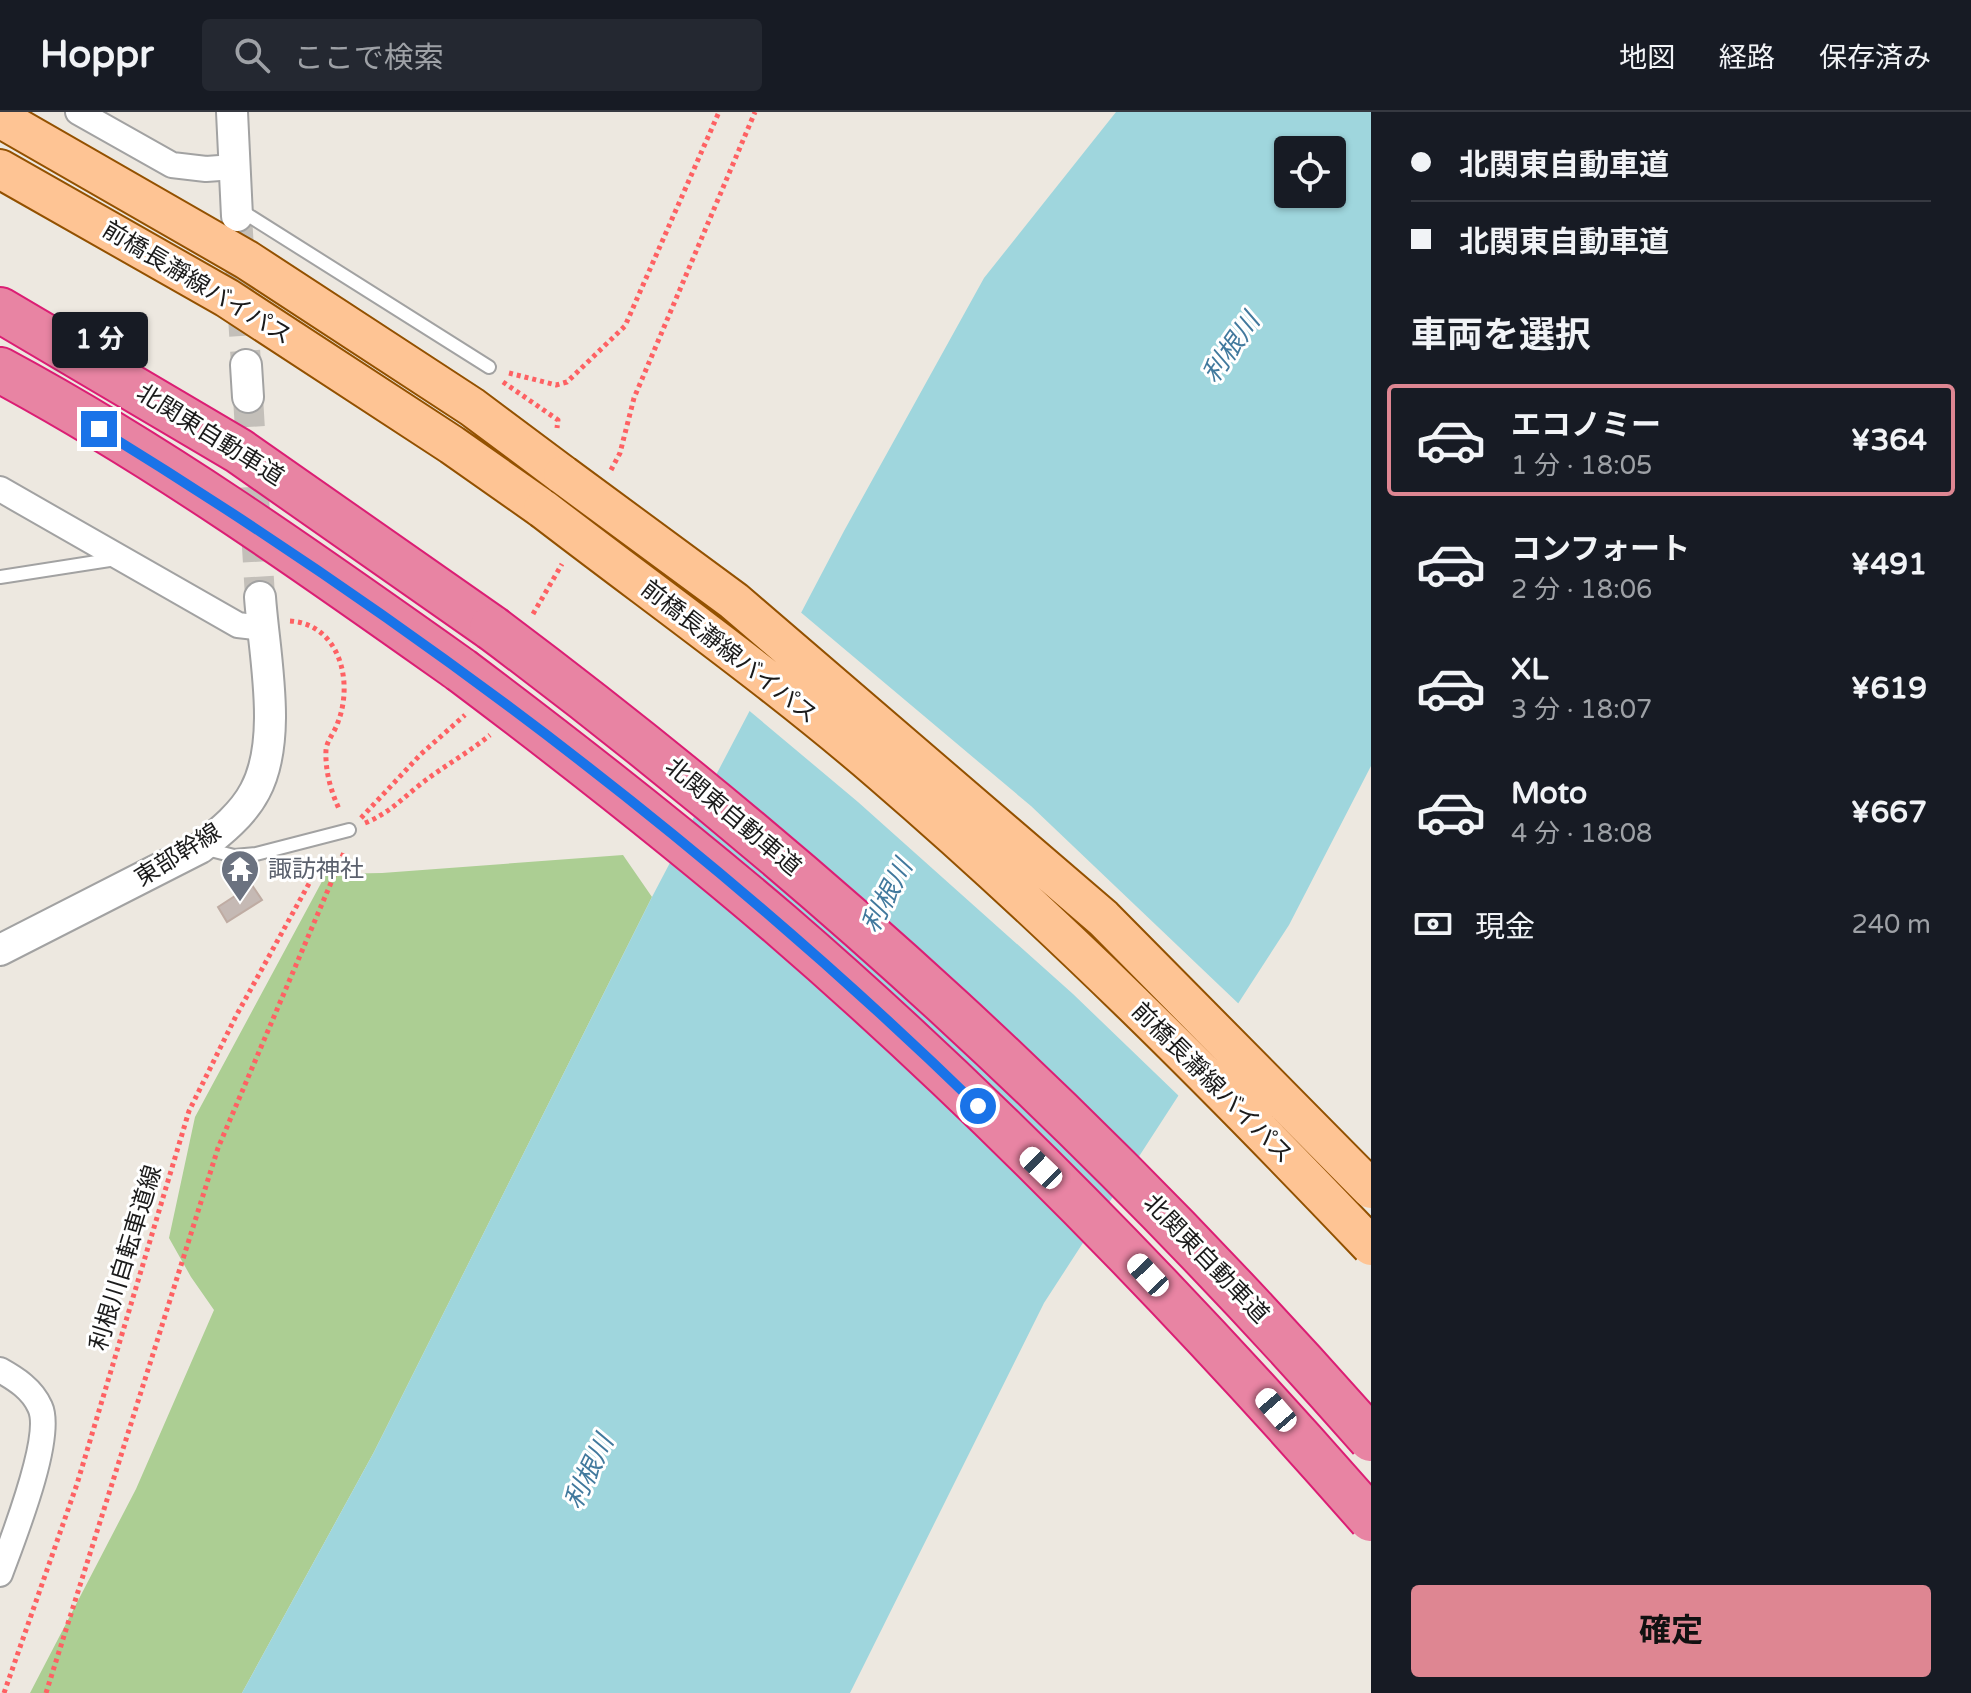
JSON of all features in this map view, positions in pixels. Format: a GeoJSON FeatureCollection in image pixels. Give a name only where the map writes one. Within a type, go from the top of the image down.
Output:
{"type":"FeatureCollection","features":[{"type":"Feature","properties":{"kind":"highway","name":"北関東自動車道"},"geometry":{"type":"LineString","coordinates":[[0,310],[239,451],[492,628],[628,730],[806,878],[993,1045],[1149,1198],[1299,1357],[1371,1439]]}},
{"type":"Feature","properties":{"kind":"highway"},"geometry":{"type":"LineString","coordinates":[[0,370],[205,494],[461,670],[596,772],[769,916],[957,1086],[1105,1229],[1257,1389],[1371,1519]]}},
{"type":"Feature","properties":{"kind":"main road","name":"前橋長瀞線バイパス"},"geometry":{"type":"LineString","coordinates":[[0,118],[247,260],[472,407],[734,601],[1103,918],[1371,1189]]}},
{"type":"Feature","properties":{"kind":"main road","name":"前橋長瀞線バイパス"},"geometry":{"type":"LineString","coordinates":[[0,169],[227,298],[452,445],[543,509],[880,771],[1078,949],[1224,1092],[1371,1246]]}},
{"type":"Feature","properties":{"kind":"street"},"geometry":{"type":"LineString","coordinates":[[78,112],[172,165],[206,169],[234,167]]}},
{"type":"Feature","properties":{"kind":"street"},"geometry":{"type":"LineString","coordinates":[[232,112],[237,212]]}},
{"type":"Feature","properties":{"kind":"street"},"geometry":{"type":"LineString","coordinates":[[246,365],[248,397]]}},
{"type":"Feature","properties":{"kind":"street"},"geometry":{"type":"LineString","coordinates":[[0,489],[238,625],[276,624]]}},
{"type":"Feature","properties":{"kind":"street","name":"東部幹線"},"geometry":{"type":"LineString","coordinates":[[0,950],[200,848],[222,831],[255,791],[265,765],[270,732],[276,624],[260,597]]}},
{"type":"Feature","properties":{"kind":"street"},"geometry":{"type":"LineString","coordinates":[[0,1370],[27,1387],[41,1407],[43,1422],[35,1467],[0,1574]]}},
{"type":"Feature","properties":{"kind":"lane"},"geometry":{"type":"LineString","coordinates":[[237,212],[489,367]]}},
{"type":"Feature","properties":{"kind":"lane"},"geometry":{"type":"LineString","coordinates":[[0,577],[120,559]]}},
{"type":"Feature","properties":{"kind":"lane"},"geometry":{"type":"LineString","coordinates":[[200,848],[234,856],[256,854],[349,830]]}},
{"type":"Feature","properties":{"kind":"path"},"geometry":{"type":"LineString","coordinates":[[489,367],[544,382],[567,382],[625,326],[719,112]]}},
{"type":"Feature","properties":{"kind":"path"},"geometry":{"type":"LineString","coordinates":[[508,386],[558,420]]}},
{"type":"Feature","properties":{"kind":"path"},"geometry":{"type":"LineString","coordinates":[[46,1693],[218,1148],[346,849],[349,830],[334,800],[327,772],[326,747],[339,721],[346,676],[340,659],[324,635],[304,622],[276,624]]}},
{"type":"Feature","properties":{"kind":"path"},"geometry":{"type":"LineString","coordinates":[[349,830],[392,809],[424,782],[491,735],[501,734]]}},
{"type":"Feature","properties":{"kind":"path","name":"利根川自転車道線"},"geometry":{"type":"LineString","coordinates":[[4,1693],[77,1484],[189,1111],[236,1016],[326,853]]}},
{"type":"Feature","properties":{"kind":"green space"},"geometry":{"type":"Polygon","coordinates":[[[623,855],[652,897],[374,1452],[242,1693],[30,1693],[136,1489],[214,1310],[169,1238],[195,1117],[326,874],[382,873],[623,855]]]}},
{"type":"Feature","properties":{"kind":"water","name":"利根川"},"geometry":{"type":"Polygon","coordinates":[[[1116,112],[1371,112],[1371,766],[1289,925],[1044,1303],[850,1693],[242,1693],[374,1452],[652,897],[844,531],[984,278],[1116,112]]]}},
{"type":"Feature","properties":{"kind":"pier"},"geometry":{"type":"Polygon","coordinates":[[[798,610],[1031,806],[1241,1006],[1181,1098],[1073,994],[858,802],[746,708],[798,610]]]}},
{"type":"Feature","properties":{"kind":"building","name":"諏訪神社"},"geometry":{"type":"Polygon","coordinates":[[[252,885],[262,900],[227,922],[218,907],[252,885]]]}},
{"type":"Feature","properties":{"kind":"tunnel"},"geometry":{"type":"LineString","coordinates":[[237,216],[246,365]]}},
{"type":"Feature","properties":{"kind":"tunnel"},"geometry":{"type":"LineString","coordinates":[[248,397],[260,597]]}},
{"type":"Feature","properties":{"kind":"place","name":"諏訪神社"},"geometry":{"type":"Point","coordinates":[240,903]}},
{"type":"Feature","properties":{"kind":"route"},"geometry":{"type":"LineString","coordinates":[[99,429],[205,494],[341,585],[461,670],[596,772],[781,925],[978,1106]]}}]}
